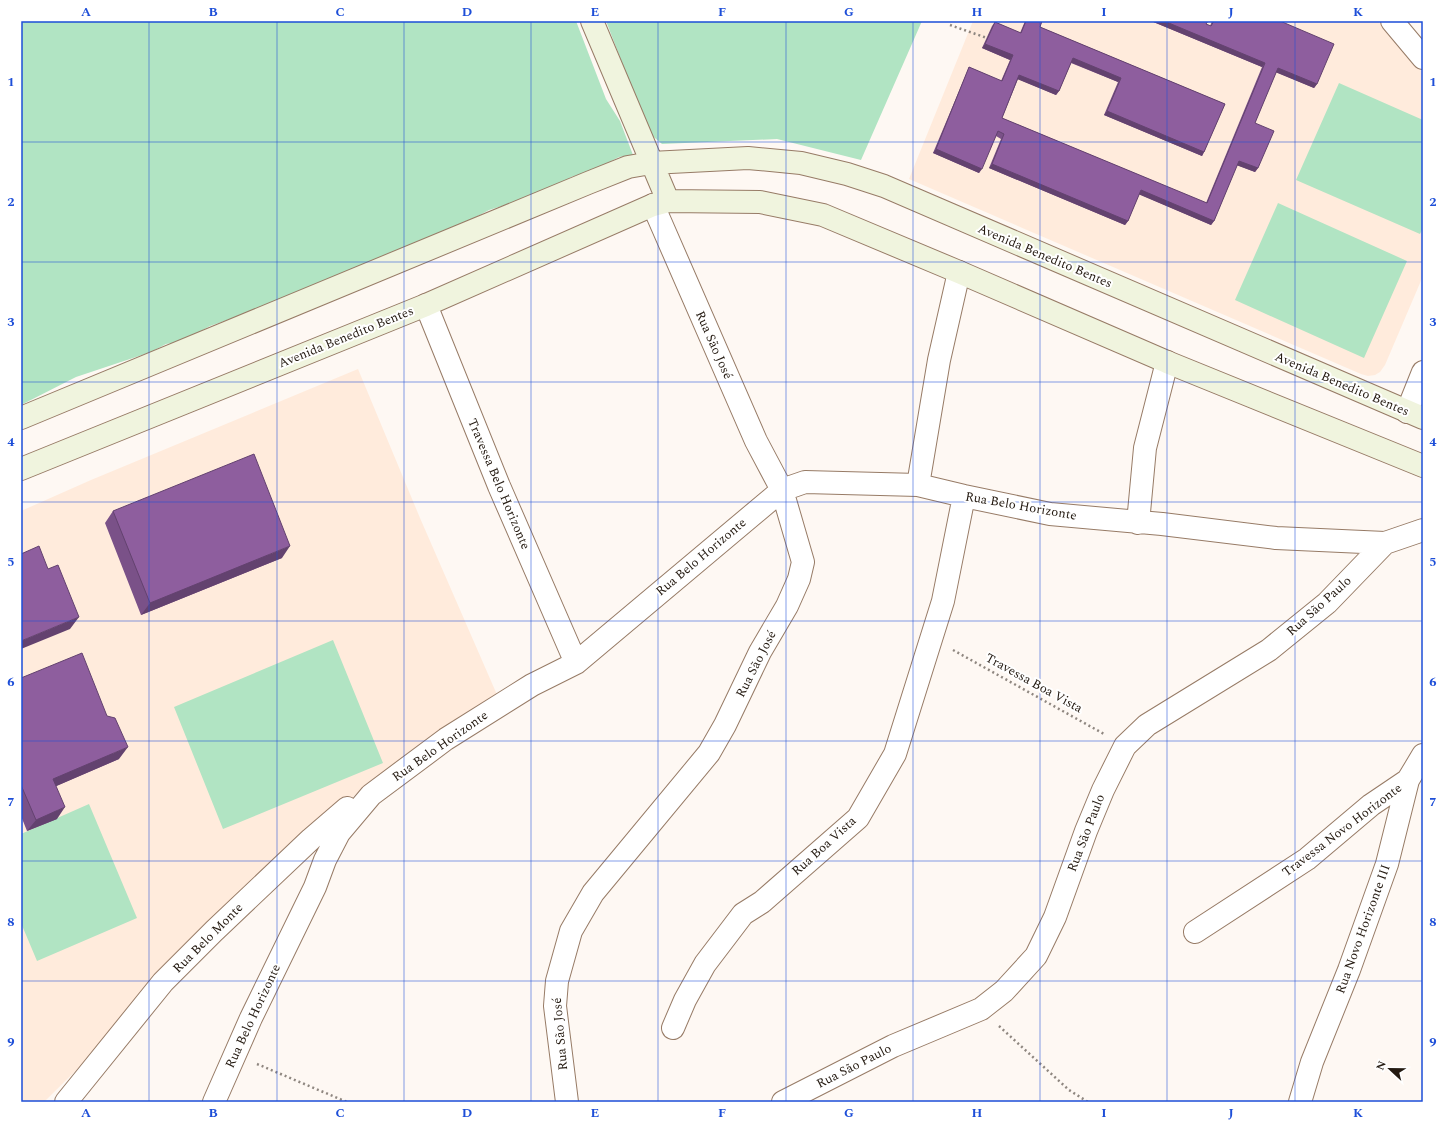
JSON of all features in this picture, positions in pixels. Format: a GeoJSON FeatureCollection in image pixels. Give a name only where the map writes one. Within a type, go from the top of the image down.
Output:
{"type":"FeatureCollection","features":[{"type":"Feature","properties":{"kind":"street"},"geometry":{"type":"LineString","coordinates":[[592,21],[651,163],[660,203]]}},
{"type":"Feature","properties":{"kind":"street"},"geometry":{"type":"LineString","coordinates":[[1392,21],[1423,58]]}},
{"type":"Feature","properties":{"kind":"street","name":"Avenida Benedito Bentes"},"geometry":{"type":"LineString","coordinates":[[21,418],[628,167],[651,163],[748,158],[801,163],[884,186],[1415,415]]}},
{"type":"Feature","properties":{"kind":"street","name":"Avenida Benedito Bentes"},"geometry":{"type":"LineString","coordinates":[[21,470],[426,305],[660,203],[760,202],[823,215],[960,272],[1167,362],[1423,466]]}},
{"type":"Feature","properties":{"kind":"street","name":"Rua São José"},"geometry":{"type":"LineString","coordinates":[[567,1102],[555,1006],[557,981],[571,931],[592,893],[709,753],[725,725],[760,652],[787,606],[799,579],[803,562],[782,490],[756,441],[660,203]]}},
{"type":"Feature","properties":{"kind":"street"},"geometry":{"type":"LineString","coordinates":[[918,485],[939,360],[960,272]]}},
{"type":"Feature","properties":{"kind":"street","name":"Travessa Belo Horizonte"},"geometry":{"type":"LineString","coordinates":[[426,305],[499,486],[576,663]]}},
{"type":"Feature","properties":{"kind":"street"},"geometry":{"type":"LineString","coordinates":[[1138,522],[1145,448],[1167,362]]}},
{"type":"Feature","properties":{"kind":"street"},"geometry":{"type":"LineString","coordinates":[[1415,415],[1423,372]]}},
{"type":"Feature","properties":{"kind":"street","name":"Rua Belo Horizonte"},"geometry":{"type":"LineString","coordinates":[[214,1102],[234,1055],[316,887],[325,860],[339,833],[371,795],[446,738],[532,685],[576,663],[782,490],[804,482],[918,485],[1050,514],[1138,522],[1276,538],[1385,543],[1423,530]]}},
{"type":"Feature","properties":{"kind":"street","name":"Rua Boa Vista"},"geometry":{"type":"LineString","coordinates":[[673,1028],[685,1000],[705,964],[743,914],[762,902],[858,818],[895,754],[932,639],[942,601],[964,496]]}},
{"type":"Feature","properties":{"kind":"street","name":"Rua São Paulo"},"geometry":{"type":"LineString","coordinates":[[783,1102],[893,1046],[981,1009],[1004,991],[1036,956],[1055,917],[1086,831],[1103,790],[1125,746],[1147,725],[1269,650],[1327,603],[1385,543]]}},
{"type":"Feature","properties":{"kind":"street","name":"Rua Novo Horizonte III"},"geometry":{"type":"LineString","coordinates":[[1300,1102],[1312,1062],[1349,970],[1387,864],[1408,780],[1423,755]]}},
{"type":"Feature","properties":{"kind":"street","name":"Travessa Novo Horizonte"},"geometry":{"type":"LineString","coordinates":[[1195,932],[1307,859],[1371,805],[1408,780]]}},
{"type":"Feature","properties":{"kind":"street","name":"Rua Belo Monte"},"geometry":{"type":"LineString","coordinates":[[66,1102],[163,982],[214,931],[311,839],[346,809],[371,795]]}},
{"type":"Feature","properties":{"kind":"path"},"geometry":{"type":"LineString","coordinates":[[950,25],[987,38]]}},
{"type":"Feature","properties":{"kind":"path","name":"Travessa Boa Vista"},"geometry":{"type":"LineString","coordinates":[[932,639],[1080,719],[1125,746]]}},
{"type":"Feature","properties":{"kind":"path"},"geometry":{"type":"LineString","coordinates":[[981,1009],[1069,1090],[1088,1102]]}},
{"type":"Feature","properties":{"kind":"path"},"geometry":{"type":"LineString","coordinates":[[234,1055],[347,1102]]}},
{"type":"Feature","properties":{"kind":"shaded area"},"geometry":{"type":"Polygon","coordinates":[[[973,21],[1378,21],[1423,73],[1423,276],[1385,365],[1380,372],[1375,375],[1368,376],[1361,374],[909,179],[973,21]]]}},
{"type":"Feature","properties":{"kind":"shaded area"},"geometry":{"type":"Polygon","coordinates":[[[358,369],[420,518],[498,697],[366,784],[44,1102],[21,1102],[21,511],[91,480],[358,369]]]}},
{"type":"Feature","properties":{"kind":"green space"},"geometry":{"type":"Polygon","coordinates":[[[21,21],[576,21],[606,99],[620,121],[633,155],[619,157],[592,171],[571,177],[560,184],[524,199],[489,210],[454,229],[370,261],[351,272],[239,317],[210,326],[183,341],[166,344],[151,352],[76,377],[21,405],[21,21]]]}},
{"type":"Feature","properties":{"kind":"green space"},"geometry":{"type":"Polygon","coordinates":[[[606,21],[922,21],[861,160],[777,139],[662,144],[649,133],[606,21]]]}},
{"type":"Feature","properties":{"kind":"green space"},"geometry":{"type":"Polygon","coordinates":[[[1339,83],[1423,120],[1423,228],[1420,234],[1296,180],[1339,83]]]}},
{"type":"Feature","properties":{"kind":"green space"},"geometry":{"type":"Polygon","coordinates":[[[1278,203],[1407,261],[1364,358],[1235,300],[1278,203]]]}},
{"type":"Feature","properties":{"kind":"green space"},"geometry":{"type":"Polygon","coordinates":[[[333,640],[383,763],[223,829],[174,707],[333,640]]]}},
{"type":"Feature","properties":{"kind":"green space"},"geometry":{"type":"Polygon","coordinates":[[[89,804],[137,918],[37,961],[21,923],[21,834],[89,804]]]}},
{"type":"Feature","properties":{"kind":"building"},"geometry":{"type":"Polygon","coordinates":[[[1026,21],[1042,21],[1040,27],[1225,104],[1204,152],[1107,111],[1121,78],[1073,58],[1059,91],[1019,75],[1002,118],[1207,203],[1265,63],[1164,21],[1208,21],[1206,24],[1211,26],[1214,21],[1280,21],[1334,44],[1317,84],[1278,68],[1255,123],[1274,131],[1258,168],[1239,161],[1214,221],[1141,190],[1128,221],[992,164],[1004,134],[998,131],[982,169],[936,149],[969,67],[1002,81],[1013,55],[985,44],[995,22],[1021,33],[1026,21]]]}},
{"type":"Feature","properties":{"kind":"building"},"geometry":{"type":"Polygon","coordinates":[[[254,454],[290,546],[150,603],[113,511],[254,454]]]}},
{"type":"Feature","properties":{"kind":"building"},"geometry":{"type":"Polygon","coordinates":[[[39,546],[48,569],[58,565],[79,617],[21,641],[21,554],[39,546]]]}},
{"type":"Feature","properties":{"kind":"building"},"geometry":{"type":"Polygon","coordinates":[[[82,653],[107,716],[115,718],[128,747],[53,779],[65,807],[36,820],[21,785],[21,678],[82,653]]]}}]}
